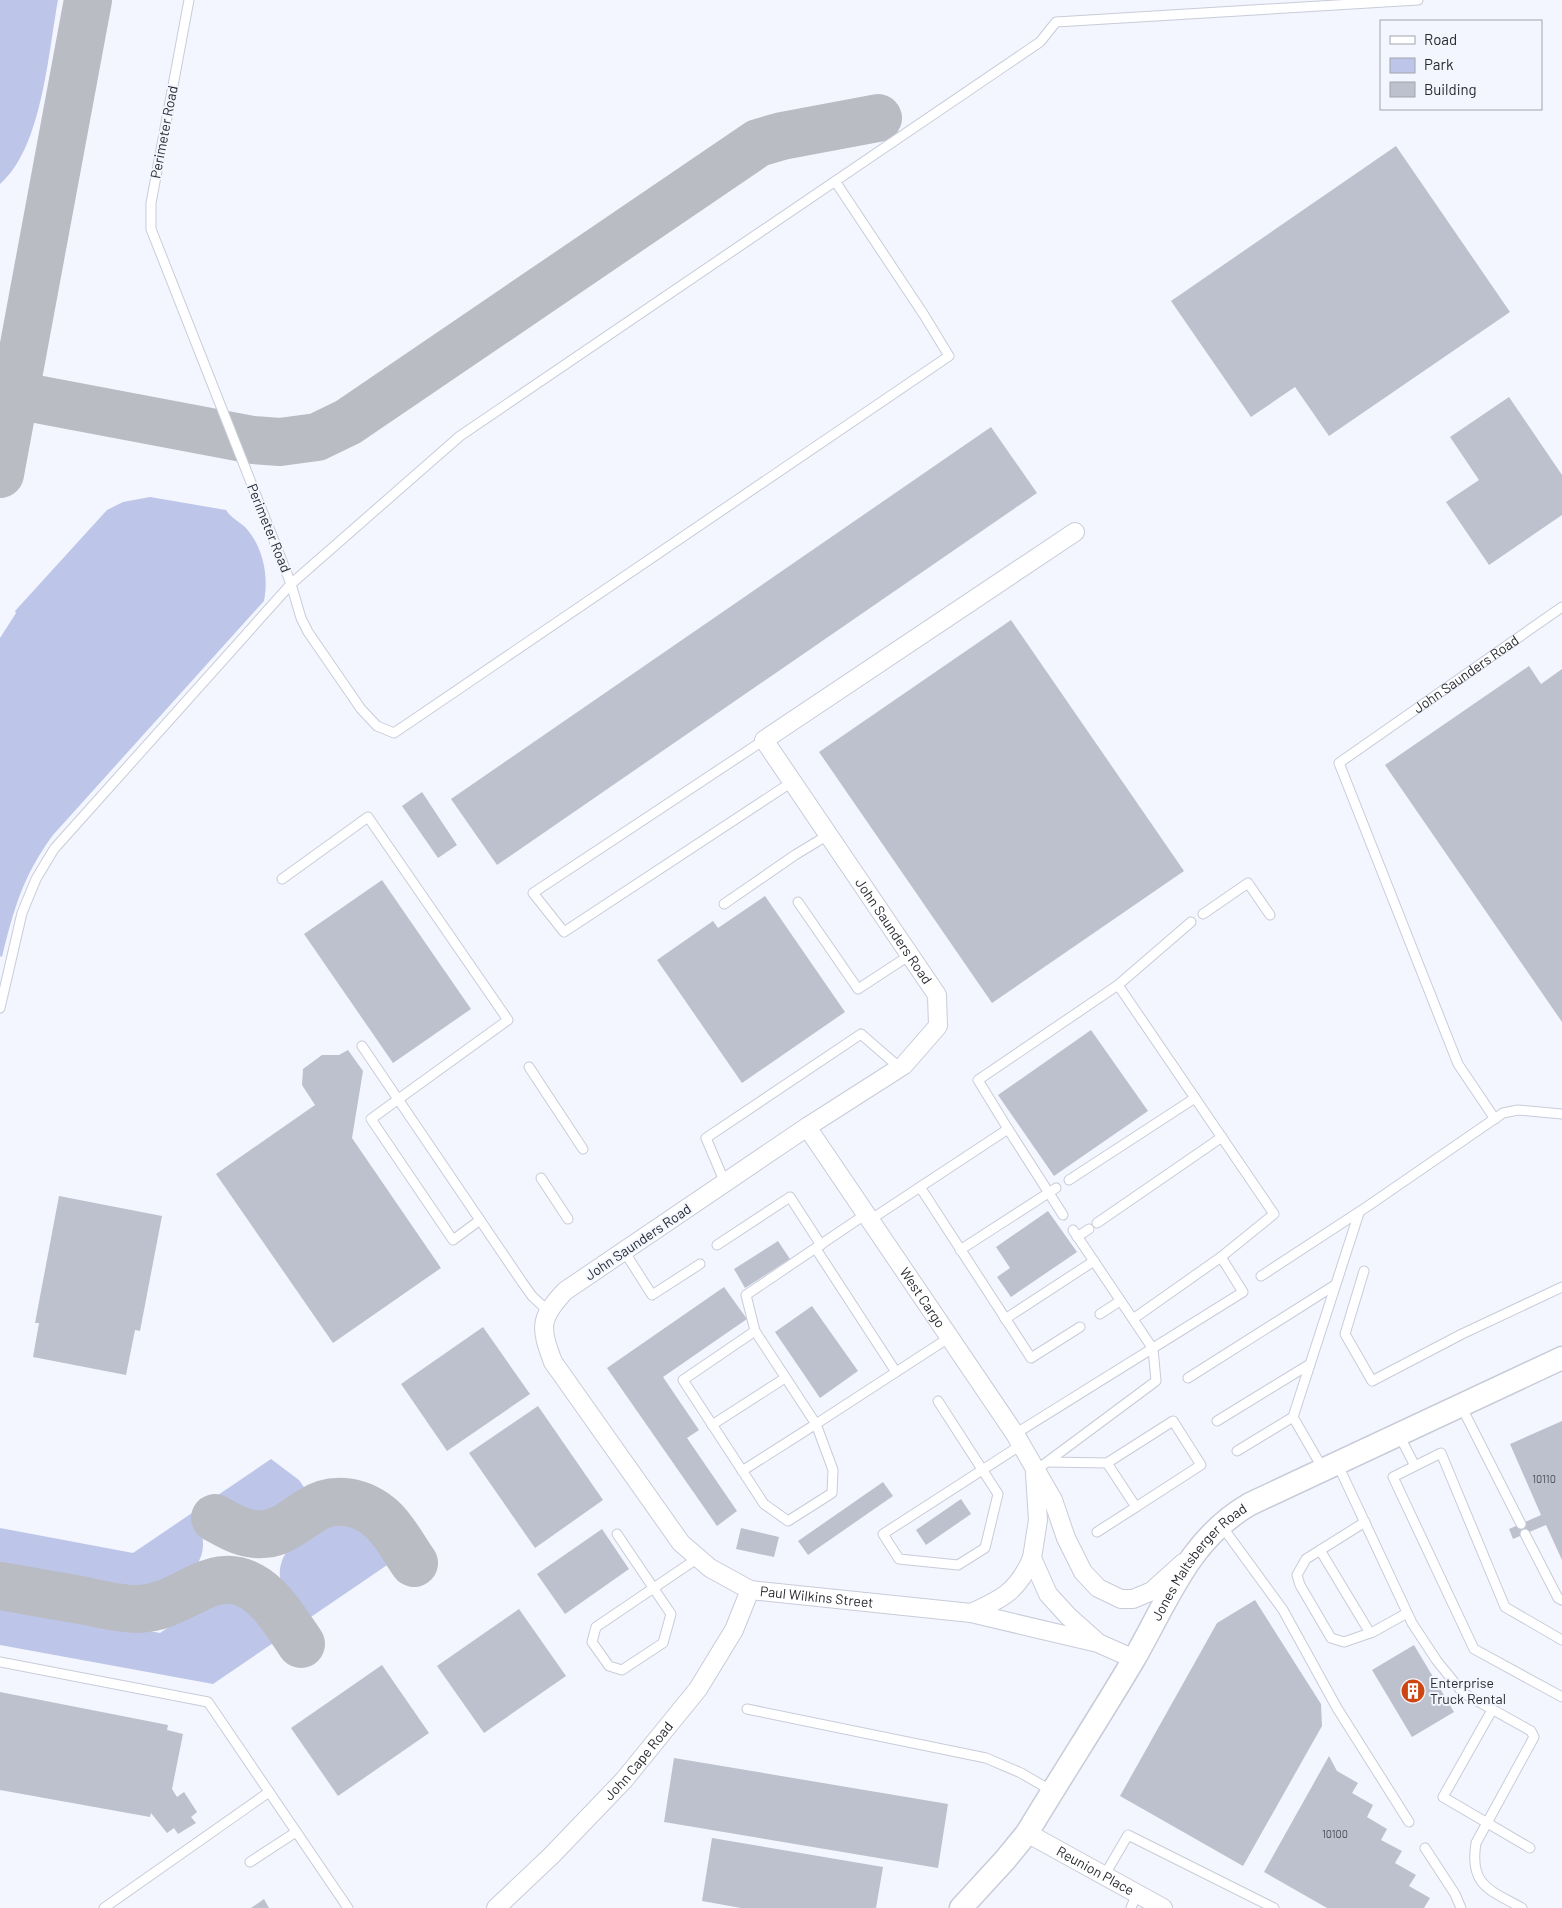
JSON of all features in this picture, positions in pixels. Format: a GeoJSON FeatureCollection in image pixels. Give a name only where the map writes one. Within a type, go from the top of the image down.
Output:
{"type":"FeatureCollection","features":[{"type":"Feature","properties":{"kind":"street"},"geometry":{"type":"LineString","coordinates":[[764,740],[1075,532]]}},
{"type":"Feature","properties":{"kind":"street","name":"John Saunders Road"},"geometry":{"type":"LineString","coordinates":[[545,1316],[565,1291],[807,1127],[900,1068],[938,1026],[938,994],[764,740]]}},
{"type":"Feature","properties":{"kind":"street","name":"West Cargo"},"geometry":{"type":"LineString","coordinates":[[807,1127],[1018,1439],[1041,1467],[1074,1556],[1083,1572],[1098,1588],[1121,1599],[1133,1599],[1152,1591],[1192,1554]]}},
{"type":"Feature","properties":{"kind":"street","name":"Paul Wilkins Street"},"geometry":{"type":"LineString","coordinates":[[545,1316],[543,1335],[553,1362],[681,1543],[710,1568],[750,1590],[971,1613],[1098,1643],[1134,1659]]}},
{"type":"Feature","properties":{"kind":"street","name":"Jones Maltsberger Road"},"geometry":{"type":"LineString","coordinates":[[961,1908],[1027,1833],[1134,1659],[1192,1554],[1221,1525],[1250,1504],[1562,1358]]}},
{"type":"Feature","properties":{"kind":"street","name":"West Cargo"},"geometry":{"type":"LineString","coordinates":[[971,1613],[998,1601],[1012,1591],[1024,1577],[1032,1558],[1038,1520],[1041,1467]]}},
{"type":"Feature","properties":{"kind":"street"},"geometry":{"type":"LineString","coordinates":[[1032,1558],[1048,1594],[1068,1616],[1098,1643]]}},
{"type":"Feature","properties":{"kind":"street","name":"John Cape Road"},"geometry":{"type":"LineString","coordinates":[[496,1908],[551,1856],[624,1780],[698,1689],[734,1630],[750,1590]]}},
{"type":"Feature","properties":{"kind":"street","name":"Reunion Place"},"geometry":{"type":"LineString","coordinates":[[1027,1833],[1104,1876],[1134,1901],[1163,1908]]}},
{"type":"Feature","properties":{"kind":"lane","name":"Perimeter Road"},"geometry":{"type":"LineString","coordinates":[[0,1008],[22,913],[36,879],[54,849],[290,584],[151,229],[151,204],[189,0]]}},
{"type":"Feature","properties":{"kind":"lane"},"geometry":{"type":"LineString","coordinates":[[835,181],[949,356],[394,734],[377,726],[361,709],[308,632],[301,618],[290,584],[460,436],[835,181],[1040,42],[1056,22],[1418,0]]}},
{"type":"Feature","properties":{"kind":"lane","name":"John Saunders Road"},"geometry":{"type":"LineString","coordinates":[[1495,1119],[1458,1064],[1339,763],[1562,607]]}},
{"type":"Feature","properties":{"kind":"lane"},"geometry":{"type":"LineString","coordinates":[[764,740],[534,893],[564,932],[792,782]]}},
{"type":"Feature","properties":{"kind":"lane"},"geometry":{"type":"LineString","coordinates":[[282,879],[368,817],[508,1020],[397,1098],[371,1119],[453,1240],[480,1220]]}},
{"type":"Feature","properties":{"kind":"lane"},"geometry":{"type":"LineString","coordinates":[[724,904],[795,855],[828,835]]}},
{"type":"Feature","properties":{"kind":"lane"},"geometry":{"type":"LineString","coordinates":[[1203,914],[1248,883],[1270,915]]}},
{"type":"Feature","properties":{"kind":"lane"},"geometry":{"type":"LineString","coordinates":[[798,902],[858,989],[910,955]]}},
{"type":"Feature","properties":{"kind":"lane"},"geometry":{"type":"LineString","coordinates":[[1063,1215],[1052,1190],[1008,1129],[978,1080],[1118,985],[1191,922]]}},
{"type":"Feature","properties":{"kind":"lane"},"geometry":{"type":"LineString","coordinates":[[1118,985],[1274,1214],[1222,1257],[1133,1319]]}},
{"type":"Feature","properties":{"kind":"lane"},"geometry":{"type":"LineString","coordinates":[[725,1183],[706,1138],[861,1034],[900,1068]]}},
{"type":"Feature","properties":{"kind":"lane"},"geometry":{"type":"LineString","coordinates":[[362,1046],[545,1316]]}},
{"type":"Feature","properties":{"kind":"lane"},"geometry":{"type":"LineString","coordinates":[[529,1067],[583,1149]]}},
{"type":"Feature","properties":{"kind":"lane"},"geometry":{"type":"LineString","coordinates":[[1069,1180],[1196,1098]]}},
{"type":"Feature","properties":{"kind":"lane"},"geometry":{"type":"LineString","coordinates":[[1261,1276],[1359,1213],[1503,1113],[1518,1110],[1562,1114]]}},
{"type":"Feature","properties":{"kind":"lane"},"geometry":{"type":"LineString","coordinates":[[756,1331],[683,1380],[764,1504],[788,1521],[832,1493],[833,1470],[816,1424],[756,1331],[746,1295],[819,1247],[920,1187],[1008,1129]]}},
{"type":"Feature","properties":{"kind":"lane"},"geometry":{"type":"LineString","coordinates":[[1097,1223],[1222,1137]]}},
{"type":"Feature","properties":{"kind":"lane"},"geometry":{"type":"LineString","coordinates":[[541,1178],[568,1219]]}},
{"type":"Feature","properties":{"kind":"lane"},"geometry":{"type":"LineString","coordinates":[[920,1187],[1031,1358],[1080,1327]]}},
{"type":"Feature","properties":{"kind":"lane"},"geometry":{"type":"LineString","coordinates":[[960,1250],[1052,1190]]}},
{"type":"Feature","properties":{"kind":"lane"},"geometry":{"type":"LineString","coordinates":[[718,1245],[790,1197],[896,1372]]}},
{"type":"Feature","properties":{"kind":"lane"},"geometry":{"type":"LineString","coordinates":[[1237,1451],[1293,1417],[1359,1213]]}},
{"type":"Feature","properties":{"kind":"lane"},"geometry":{"type":"LineString","coordinates":[[1041,1467],[1156,1381],[1154,1349],[1075,1234],[1089,1228]]}},
{"type":"Feature","properties":{"kind":"lane"},"geometry":{"type":"LineString","coordinates":[[624,1251],[652,1295],[700,1264]]}},
{"type":"Feature","properties":{"kind":"lane"},"geometry":{"type":"LineString","coordinates":[[938,1401],[983,1470],[998,1494],[985,1548],[958,1565],[899,1559],[883,1534],[983,1470],[1018,1439],[1244,1292],[1222,1257]]}},
{"type":"Feature","properties":{"kind":"lane"},"geometry":{"type":"LineString","coordinates":[[1005,1319],[1094,1262]]}},
{"type":"Feature","properties":{"kind":"lane"},"geometry":{"type":"LineString","coordinates":[[1364,1271],[1345,1334],[1372,1380],[1462,1334],[1562,1287]]}},
{"type":"Feature","properties":{"kind":"lane"},"geometry":{"type":"LineString","coordinates":[[1188,1378],[1336,1285]]}},
{"type":"Feature","properties":{"kind":"lane"},"geometry":{"type":"LineString","coordinates":[[1100,1314],[1120,1301]]}},
{"type":"Feature","properties":{"kind":"lane"},"geometry":{"type":"LineString","coordinates":[[742,1471],[950,1337]]}},
{"type":"Feature","properties":{"kind":"lane"},"geometry":{"type":"LineString","coordinates":[[1217,1421],[1310,1364]]}},
{"type":"Feature","properties":{"kind":"lane"},"geometry":{"type":"LineString","coordinates":[[712,1425],[785,1378]]}},
{"type":"Feature","properties":{"kind":"lane"},"geometry":{"type":"LineString","coordinates":[[1461,1405],[1521,1524]]}},
{"type":"Feature","properties":{"kind":"lane"},"geometry":{"type":"LineString","coordinates":[[1293,1417],[1330,1466],[1365,1522],[1408,1613],[1437,1661],[1463,1693],[1531,1731],[1534,1737],[1476,1843],[1474,1856],[1476,1876],[1487,1888],[1522,1908]]}},
{"type":"Feature","properties":{"kind":"lane"},"geometry":{"type":"LineString","coordinates":[[1041,1467],[1108,1463],[1173,1420],[1201,1465],[1097,1532]]}},
{"type":"Feature","properties":{"kind":"lane"},"geometry":{"type":"LineString","coordinates":[[1398,1434],[1415,1466]]}},
{"type":"Feature","properties":{"kind":"lane"},"geometry":{"type":"LineString","coordinates":[[1562,1640],[1505,1607],[1441,1453],[1393,1477],[1474,1649],[1562,1697]]}},
{"type":"Feature","properties":{"kind":"lane"},"geometry":{"type":"LineString","coordinates":[[1108,1463],[1136,1507]]}},
{"type":"Feature","properties":{"kind":"lane"},"geometry":{"type":"LineString","coordinates":[[1365,1522],[1306,1559],[1297,1575],[1300,1585],[1331,1638],[1344,1642],[1370,1633],[1408,1613]]}},
{"type":"Feature","properties":{"kind":"lane"},"geometry":{"type":"LineString","coordinates":[[1221,1525],[1283,1610],[1337,1708],[1409,1822]]}},
{"type":"Feature","properties":{"kind":"lane"},"geometry":{"type":"LineString","coordinates":[[617,1534],[654,1588],[671,1614],[663,1643],[622,1670],[609,1666],[592,1642],[596,1627],[654,1588],[698,1558]]}},
{"type":"Feature","properties":{"kind":"lane"},"geometry":{"type":"LineString","coordinates":[[1525,1534],[1558,1598],[1562,1600]]}},
{"type":"Feature","properties":{"kind":"lane"},"geometry":{"type":"LineString","coordinates":[[1320,1550],[1370,1633]]}},
{"type":"Feature","properties":{"kind":"lane"},"geometry":{"type":"LineString","coordinates":[[0,1662],[208,1702],[348,1908]]}},
{"type":"Feature","properties":{"kind":"lane"},"geometry":{"type":"LineString","coordinates":[[747,1709],[986,1758],[1021,1773],[1052,1791]]}},
{"type":"Feature","properties":{"kind":"lane"},"geometry":{"type":"LineString","coordinates":[[1492,1710],[1443,1797],[1530,1848]]}},
{"type":"Feature","properties":{"kind":"lane"},"geometry":{"type":"LineString","coordinates":[[104,1908],[270,1792]]}},
{"type":"Feature","properties":{"kind":"lane"},"geometry":{"type":"LineString","coordinates":[[250,1862],[296,1832]]}},
{"type":"Feature","properties":{"kind":"lane"},"geometry":{"type":"LineString","coordinates":[[1104,1876],[1128,1835],[1274,1908]]}},
{"type":"Feature","properties":{"kind":"lane"},"geometry":{"type":"LineString","coordinates":[[1425,1848],[1455,1894],[1461,1908]]}},
{"type":"Feature","properties":{"kind":"green space"},"geometry":{"type":"Polygon","coordinates":[[[0,0],[58,0],[41,99],[34,124],[25,148],[14,168],[0,184],[0,0]]]}},
{"type":"Feature","properties":{"kind":"green space"},"geometry":{"type":"Polygon","coordinates":[[[150,497],[226,510],[244,526],[257,544],[263,562],[266,582],[264,601],[53,835],[34,864],[21,893],[2,957],[0,956],[0,638],[16,613],[15,611],[107,510],[123,502],[150,497]]]}},
{"type":"Feature","properties":{"kind":"green space"},"geometry":{"type":"Polygon","coordinates":[[[271,1459],[299,1480],[308,1493],[273,1515],[262,1518],[240,1515],[229,1508],[218,1495],[271,1459]]]}},
{"type":"Feature","properties":{"kind":"green space"},"geometry":{"type":"Polygon","coordinates":[[[192,1513],[201,1531],[203,1547],[199,1561],[178,1582],[163,1588],[146,1592],[128,1593],[0,1572],[0,1528],[133,1553],[192,1513]]]}},
{"type":"Feature","properties":{"kind":"green space"},"geometry":{"type":"Polygon","coordinates":[[[349,1518],[370,1529],[385,1547],[393,1561],[305,1621],[284,1593],[280,1577],[281,1563],[287,1551],[308,1532],[335,1521],[349,1518]]]}},
{"type":"Feature","properties":{"kind":"green space"},"geometry":{"type":"Polygon","coordinates":[[[228,1596],[247,1602],[259,1611],[279,1639],[213,1684],[0,1645],[0,1602],[160,1633],[207,1601],[228,1596]]]}},
{"type":"Feature","properties":{"kind":"building"},"geometry":{"type":"Polygon","coordinates":[[[1396,146],[1510,312],[1329,436],[1295,387],[1251,417],[1171,301],[1396,146]]]}},
{"type":"Feature","properties":{"kind":"building"},"geometry":{"type":"Polygon","coordinates":[[[1509,397],[1562,475],[1562,515],[1489,565],[1446,502],[1479,480],[1450,437],[1509,397]]]}},
{"type":"Feature","properties":{"kind":"building"},"geometry":{"type":"Polygon","coordinates":[[[991,427],[1037,493],[497,865],[451,799],[991,427]]]}},
{"type":"Feature","properties":{"kind":"building"},"geometry":{"type":"Polygon","coordinates":[[[1011,620],[1184,871],[992,1003],[819,752],[1011,620]]]}},
{"type":"Feature","properties":{"kind":"building"},"geometry":{"type":"Polygon","coordinates":[[[1529,666],[1541,684],[1562,669],[1562,1022],[1385,765],[1529,666]]]}},
{"type":"Feature","properties":{"kind":"building"},"geometry":{"type":"Polygon","coordinates":[[[422,792],[457,845],[438,858],[402,806],[422,792]]]}},
{"type":"Feature","properties":{"kind":"building"},"geometry":{"type":"Polygon","coordinates":[[[382,880],[471,1009],[393,1063],[304,934],[382,880]]]}},
{"type":"Feature","properties":{"kind":"building"},"geometry":{"type":"Polygon","coordinates":[[[765,896],[845,1012],[742,1083],[657,960],[713,921],[718,928],[765,896]]]}},
{"type":"Feature","properties":{"kind":"building"},"geometry":{"type":"Polygon","coordinates":[[[1091,1030],[1148,1111],[1054,1176],[998,1095],[1091,1030]]]}},
{"type":"Feature","properties":{"kind":"building"},"geometry":{"type":"Polygon","coordinates":[[[348,1050],[363,1071],[352,1138],[441,1268],[333,1343],[216,1174],[315,1105],[302,1085],[303,1069],[322,1055],[339,1055],[348,1050]]]}},
{"type":"Feature","properties":{"kind":"building"},"geometry":{"type":"Polygon","coordinates":[[[59,1196],[162,1216],[140,1331],[135,1330],[126,1375],[33,1357],[39,1323],[35,1323],[59,1196]]]}},
{"type":"Feature","properties":{"kind":"building"},"geometry":{"type":"Polygon","coordinates":[[[1048,1211],[1077,1252],[1011,1297],[997,1277],[1010,1268],[996,1247],[1048,1211]]]}},
{"type":"Feature","properties":{"kind":"building"},"geometry":{"type":"Polygon","coordinates":[[[778,1241],[790,1259],[745,1288],[734,1269],[778,1241]]]}},
{"type":"Feature","properties":{"kind":"building"},"geometry":{"type":"Polygon","coordinates":[[[724,1287],[747,1319],[663,1377],[699,1430],[687,1438],[737,1511],[717,1526],[607,1368],[724,1287]]]}},
{"type":"Feature","properties":{"kind":"building"},"geometry":{"type":"Polygon","coordinates":[[[812,1306],[858,1371],[820,1398],[775,1332],[812,1306]]]}},
{"type":"Feature","properties":{"kind":"building"},"geometry":{"type":"Polygon","coordinates":[[[483,1327],[530,1394],[447,1451],[401,1384],[483,1327]]]}},
{"type":"Feature","properties":{"kind":"building"},"geometry":{"type":"Polygon","coordinates":[[[538,1406],[603,1500],[535,1548],[469,1453],[538,1406]]]}},
{"type":"Feature","properties":{"kind":"building"},"geometry":{"type":"Polygon","coordinates":[[[1562,1421],[1562,1560],[1546,1525],[1513,1539],[1509,1529],[1541,1515],[1510,1444],[1562,1421]]]}},
{"type":"Feature","properties":{"kind":"building"},"geometry":{"type":"Polygon","coordinates":[[[883,1482],[893,1496],[808,1555],[798,1541],[883,1482]]]}},
{"type":"Feature","properties":{"kind":"building"},"geometry":{"type":"Polygon","coordinates":[[[961,1499],[971,1514],[926,1545],[916,1530],[961,1499]]]}},
{"type":"Feature","properties":{"kind":"building"},"geometry":{"type":"Polygon","coordinates":[[[741,1528],[779,1537],[774,1557],[736,1549],[741,1528]]]}},
{"type":"Feature","properties":{"kind":"building"},"geometry":{"type":"Polygon","coordinates":[[[602,1529],[629,1569],[565,1614],[537,1574],[602,1529]]]}},
{"type":"Feature","properties":{"kind":"building"},"geometry":{"type":"Polygon","coordinates":[[[1255,1600],[1321,1704],[1322,1726],[1243,1866],[1120,1796],[1217,1623],[1255,1600]]]}},
{"type":"Feature","properties":{"kind":"building"},"geometry":{"type":"Polygon","coordinates":[[[519,1609],[566,1676],[484,1733],[437,1666],[519,1609]]]}},
{"type":"Feature","properties":{"kind":"building","name":"Enterprise Truck Rental"},"geometry":{"type":"Polygon","coordinates":[[[1414,1645],[1454,1712],[1412,1737],[1372,1670],[1414,1645]]]}},
{"type":"Feature","properties":{"kind":"building"},"geometry":{"type":"Polygon","coordinates":[[[382,1665],[429,1733],[338,1796],[291,1728],[382,1665]]]}},
{"type":"Feature","properties":{"kind":"building"},"geometry":{"type":"Polygon","coordinates":[[[0,1692],[168,1725],[167,1730],[183,1734],[172,1789],[177,1797],[184,1792],[197,1812],[191,1817],[196,1823],[178,1834],[174,1828],[167,1833],[151,1813],[150,1817],[0,1790],[0,1692]]]}},
{"type":"Feature","properties":{"kind":"building"},"geometry":{"type":"Polygon","coordinates":[[[1329,1756],[1337,1771],[1358,1783],[1352,1793],[1373,1805],[1367,1817],[1387,1829],[1381,1840],[1402,1851],[1395,1863],[1416,1875],[1409,1886],[1430,1898],[1424,1908],[1327,1908],[1264,1872],[1329,1756]]]}},
{"type":"Feature","properties":{"kind":"building"},"geometry":{"type":"Polygon","coordinates":[[[674,1758],[948,1804],[938,1868],[664,1822],[674,1758]]]}},
{"type":"Feature","properties":{"kind":"building"},"geometry":{"type":"Polygon","coordinates":[[[712,1838],[883,1867],[876,1908],[741,1908],[702,1901],[712,1838]]]}},
{"type":"Feature","properties":{"kind":"building"},"geometry":{"type":"Polygon","coordinates":[[[264,1899],[269,1908],[251,1908],[264,1899]]]}},
{"type":"Feature","properties":{"kind":"taxiway"},"geometry":{"type":"LineString","coordinates":[[0,474],[88,0]]}},
{"type":"Feature","properties":{"kind":"taxiway"},"geometry":{"type":"LineString","coordinates":[[15,395],[253,440],[280,442],[317,437],[348,422],[758,143],[782,136],[878,118]]}},
{"type":"Feature","properties":{"kind":"taxiway"},"geometry":{"type":"LineString","coordinates":[[215,1518],[233,1528],[251,1534],[265,1534],[284,1528],[321,1505],[348,1502],[366,1508],[382,1519],[414,1563]]}},
{"type":"Feature","properties":{"kind":"taxiway"},"geometry":{"type":"LineString","coordinates":[[0,1586],[112,1607],[138,1609],[162,1605],[216,1581],[233,1580],[247,1584],[260,1592],[282,1616],[301,1644]]}},
{"type":"Feature","properties":{"kind":"place","name":"Enterprise Truck Rental"},"geometry":{"type":"Point","coordinates":[1413,1691]}}]}
